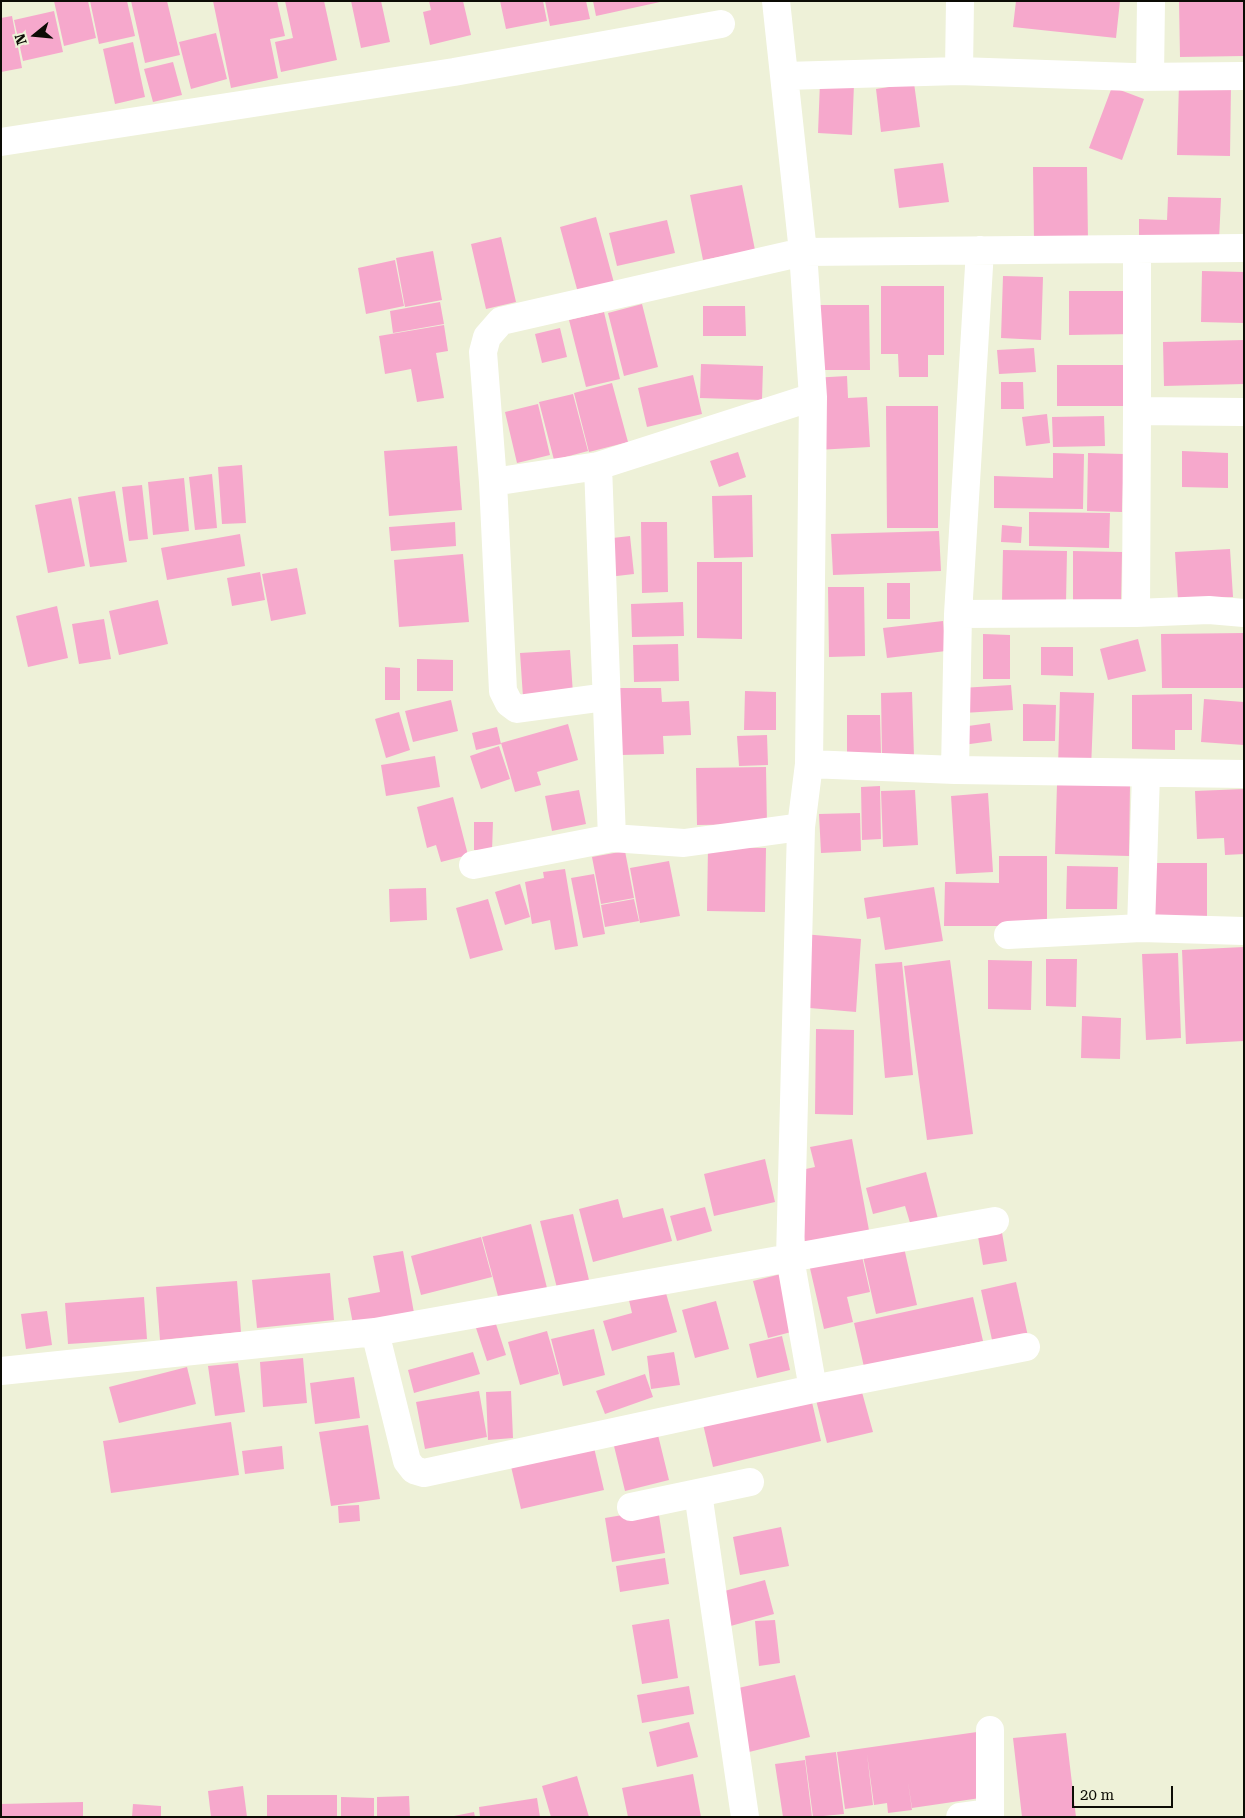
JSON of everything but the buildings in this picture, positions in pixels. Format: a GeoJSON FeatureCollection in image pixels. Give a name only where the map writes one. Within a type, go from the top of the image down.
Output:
{"type":"FeatureCollection","features":[{"type":"Feature","properties":{"kind":"street"},"geometry":{"type":"LineString","coordinates":[[776,1],[803,252],[813,397],[809,764],[802,827],[790,1258],[813,1389]]}},
{"type":"Feature","properties":{"kind":"street"},"geometry":{"type":"LineString","coordinates":[[959,71],[960,1]]}},
{"type":"Feature","properties":{"kind":"street"},"geometry":{"type":"LineString","coordinates":[[1150,77],[1151,1]]}},
{"type":"Feature","properties":{"kind":"street"},"geometry":{"type":"LineString","coordinates":[[1,142],[454,72],[721,24]]}},
{"type":"Feature","properties":{"kind":"street"},"geometry":{"type":"LineString","coordinates":[[785,76],[959,71],[1150,77],[1244,76]]}},
{"type":"Feature","properties":{"kind":"street"},"geometry":{"type":"LineString","coordinates":[[606,697],[517,708],[509,703],[503,691],[493,482],[483,352],[487,337],[501,321],[803,252],[1244,248]]}},
{"type":"Feature","properties":{"kind":"street"},"geometry":{"type":"LineString","coordinates":[[1136,612],[1137,249]]}},
{"type":"Feature","properties":{"kind":"street"},"geometry":{"type":"LineString","coordinates":[[955,770],[958,614],[980,250]]}},
{"type":"Feature","properties":{"kind":"street"},"geometry":{"type":"LineString","coordinates":[[493,482],[598,466],[813,397]]}},
{"type":"Feature","properties":{"kind":"street"},"geometry":{"type":"LineString","coordinates":[[1137,410],[1244,412]]}},
{"type":"Feature","properties":{"kind":"street"},"geometry":{"type":"LineString","coordinates":[[598,466],[612,838]]}},
{"type":"Feature","properties":{"kind":"street"},"geometry":{"type":"LineString","coordinates":[[958,614],[1209,610],[1244,613]]}},
{"type":"Feature","properties":{"kind":"street"},"geometry":{"type":"LineString","coordinates":[[809,764],[955,770],[1244,774]]}},
{"type":"Feature","properties":{"kind":"street"},"geometry":{"type":"LineString","coordinates":[[1141,928],[1146,774]]}},
{"type":"Feature","properties":{"kind":"street"},"geometry":{"type":"LineString","coordinates":[[473,865],[612,838],[684,843],[802,827]]}},
{"type":"Feature","properties":{"kind":"street"},"geometry":{"type":"LineString","coordinates":[[1008,935],[1141,928],[1244,931]]}},
{"type":"Feature","properties":{"kind":"street"},"geometry":{"type":"LineString","coordinates":[[1,1372],[375,1332],[995,1221]]}},
{"type":"Feature","properties":{"kind":"street"},"geometry":{"type":"LineString","coordinates":[[375,1332],[407,1460],[414,1470],[424,1473],[813,1389],[1026,1347]]}},
{"type":"Feature","properties":{"kind":"street"},"geometry":{"type":"LineString","coordinates":[[631,1507],[750,1482]]}},
{"type":"Feature","properties":{"kind":"street"},"geometry":{"type":"LineString","coordinates":[[698,1493],[745,1817]]}},
{"type":"Feature","properties":{"kind":"street"},"geometry":{"type":"LineString","coordinates":[[960,1817],[990,1815],[990,1730]]}}]}
